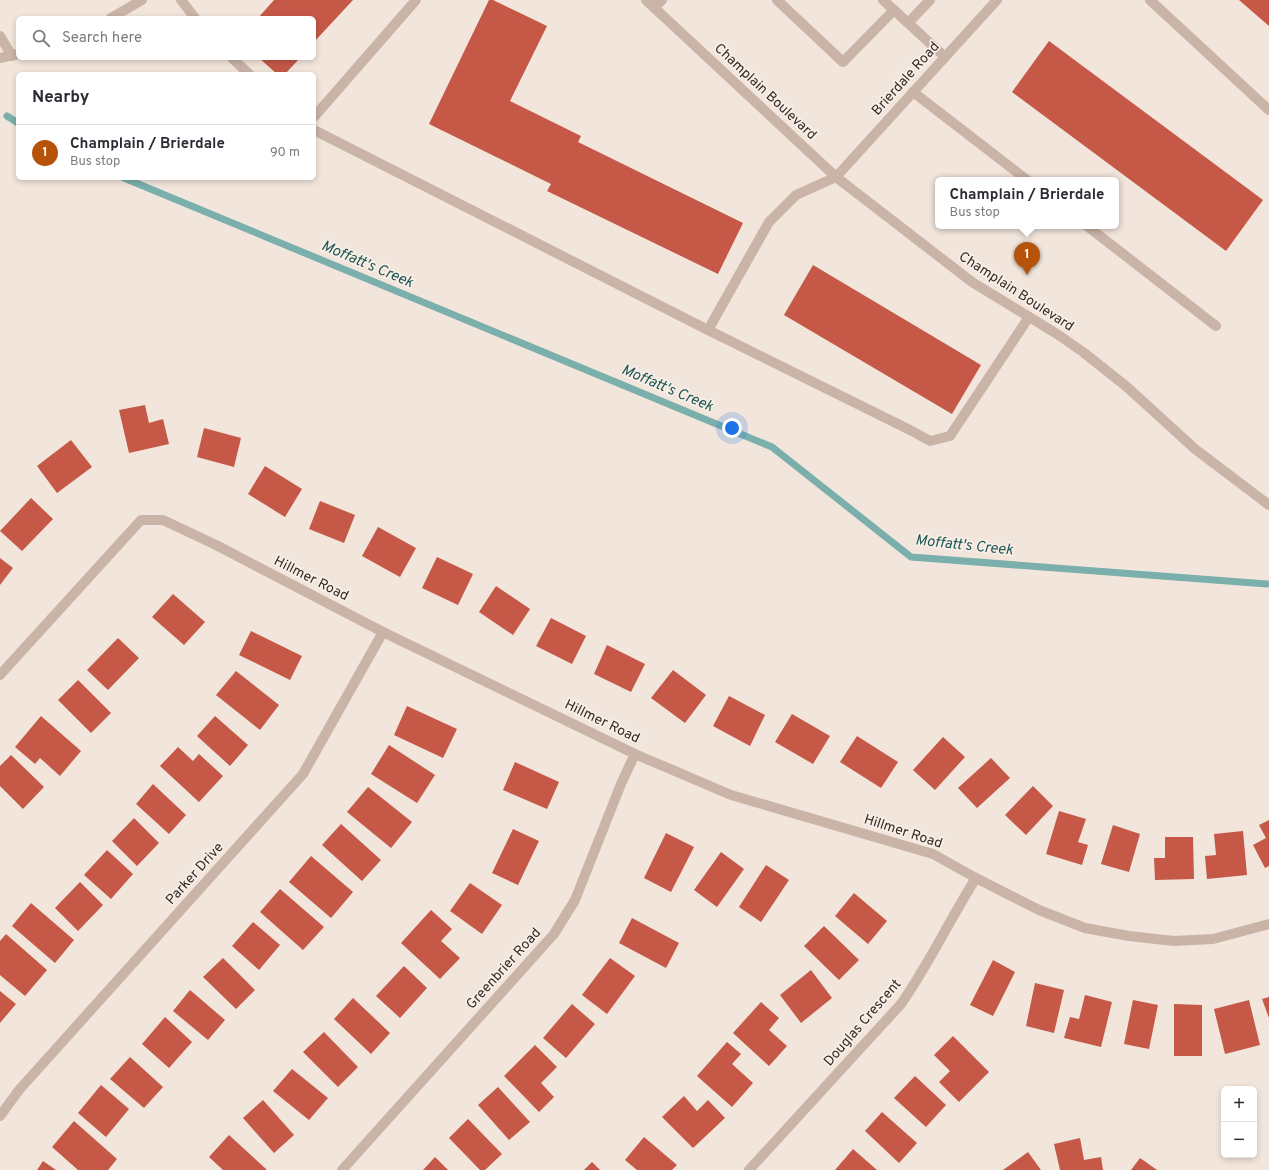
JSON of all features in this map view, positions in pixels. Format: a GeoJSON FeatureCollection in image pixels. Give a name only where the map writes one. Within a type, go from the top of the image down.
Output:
{"type":"FeatureCollection","features":[{"type":"Feature","properties":{"kind":"street"},"geometry":{"type":"LineString","coordinates":[[114,16],[142,0]]}},
{"type":"Feature","properties":{"kind":"street"},"geometry":{"type":"LineString","coordinates":[[181,0],[193,16]]}},
{"type":"Feature","properties":{"kind":"street"},"geometry":{"type":"LineString","coordinates":[[316,115],[416,0]]}},
{"type":"Feature","properties":{"kind":"street","name":"Champlain Boulevard"},"geometry":{"type":"LineString","coordinates":[[646,0],[836,177],[972,282],[1083,352],[1106,370],[1195,449],[1269,505]]}},
{"type":"Feature","properties":{"kind":"street"},"geometry":{"type":"LineString","coordinates":[[654,8],[662,0]]}},
{"type":"Feature","properties":{"kind":"street"},"geometry":{"type":"LineString","coordinates":[[777,0],[844,62],[894,10]]}},
{"type":"Feature","properties":{"kind":"street"},"geometry":{"type":"LineString","coordinates":[[883,0],[946,57]]}},
{"type":"Feature","properties":{"kind":"street"},"geometry":{"type":"LineString","coordinates":[[908,23],[930,0]]}},
{"type":"Feature","properties":{"kind":"street","name":"Brierdale Road"},"geometry":{"type":"LineString","coordinates":[[836,177],[997,0]]}},
{"type":"Feature","properties":{"kind":"street"},"geometry":{"type":"LineString","coordinates":[[1150,0],[1269,110]]}},
{"type":"Feature","properties":{"kind":"street"},"geometry":{"type":"LineString","coordinates":[[0,36],[15,55],[0,58]]}},
{"type":"Feature","properties":{"kind":"street"},"geometry":{"type":"LineString","coordinates":[[234,60],[247,72]]}},
{"type":"Feature","properties":{"kind":"street"},"geometry":{"type":"LineString","coordinates":[[913,92],[1023,177]]}},
{"type":"Feature","properties":{"kind":"street"},"geometry":{"type":"LineString","coordinates":[[316,131],[930,441],[950,436],[1029,317]]}},
{"type":"Feature","properties":{"kind":"street"},"geometry":{"type":"LineString","coordinates":[[708,330],[769,222],[796,195],[836,177]]}},
{"type":"Feature","properties":{"kind":"street"},"geometry":{"type":"LineString","coordinates":[[1091,229],[1216,326]]}},
{"type":"Feature","properties":{"kind":"street","name":"Hillmer Road"},"geometry":{"type":"LineString","coordinates":[[0,676],[140,520],[163,520],[216,545],[383,632],[635,754],[731,795],[933,854],[1038,910],[1084,928],[1129,936],[1174,941],[1213,939],[1269,924]]}},
{"type":"Feature","properties":{"kind":"street","name":"Parker Drive"},"geometry":{"type":"LineString","coordinates":[[0,1116],[24,1084],[303,774],[383,632]]}},
{"type":"Feature","properties":{"kind":"street","name":"Greenbrier Road"},"geometry":{"type":"LineString","coordinates":[[342,1170],[554,934],[575,900],[621,784],[635,754]]}},
{"type":"Feature","properties":{"kind":"street","name":"Douglas Crescent"},"geometry":{"type":"LineString","coordinates":[[749,1170],[901,1004],[914,985],[976,878]]}},
{"type":"Feature","properties":{"kind":"building"},"geometry":{"type":"Polygon","coordinates":[[[274,0],[353,0],[316,40],[316,16],[260,16],[274,0]]]}},
{"type":"Feature","properties":{"kind":"building"},"geometry":{"type":"Polygon","coordinates":[[[489,0],[493,0],[547,26],[510,101],[581,136],[578,142],[743,223],[718,274],[547,191],[551,184],[429,124],[489,0]]]}},
{"type":"Feature","properties":{"kind":"building"},"geometry":{"type":"Polygon","coordinates":[[[1239,0],[1269,0],[1269,26],[1239,0]]]}},
{"type":"Feature","properties":{"kind":"building"},"geometry":{"type":"Polygon","coordinates":[[[1049,41],[1263,200],[1226,251],[1012,92],[1049,41]]]}},
{"type":"Feature","properties":{"kind":"building"},"geometry":{"type":"Polygon","coordinates":[[[261,60],[298,60],[287,72],[275,72],[261,60]]]}},
{"type":"Feature","properties":{"kind":"building"},"geometry":{"type":"Polygon","coordinates":[[[813,265],[981,365],[952,414],[784,315],[813,265]]]}},
{"type":"Feature","properties":{"kind":"building"},"geometry":{"type":"Polygon","coordinates":[[[145,405],[149,423],[163,419],[169,444],[129,453],[119,410],[145,405]]]}},
{"type":"Feature","properties":{"kind":"building"},"geometry":{"type":"Polygon","coordinates":[[[204,428],[241,438],[234,467],[197,457],[204,428]]]}},
{"type":"Feature","properties":{"kind":"building"},"geometry":{"type":"Polygon","coordinates":[[[71,440],[92,467],[57,493],[37,466],[71,440]]]}},
{"type":"Feature","properties":{"kind":"building"},"geometry":{"type":"Polygon","coordinates":[[[265,466],[302,489],[285,517],[248,494],[265,466]]]}},
{"type":"Feature","properties":{"kind":"building"},"geometry":{"type":"Polygon","coordinates":[[[31,498],[53,519],[22,551],[0,531],[31,498]]]}},
{"type":"Feature","properties":{"kind":"building"},"geometry":{"type":"Polygon","coordinates":[[[320,501],[355,515],[344,543],[309,529],[320,501]]]}},
{"type":"Feature","properties":{"kind":"building"},"geometry":{"type":"Polygon","coordinates":[[[378,527],[416,548],[400,577],[362,556],[378,527]]]}},
{"type":"Feature","properties":{"kind":"building"},"geometry":{"type":"Polygon","coordinates":[[[437,557],[473,574],[458,605],[422,588],[437,557]]]}},
{"type":"Feature","properties":{"kind":"building"},"geometry":{"type":"Polygon","coordinates":[[[0,558],[13,568],[0,585],[0,558]]]}},
{"type":"Feature","properties":{"kind":"building"},"geometry":{"type":"Polygon","coordinates":[[[496,586],[530,609],[513,635],[479,612],[496,586]]]}},
{"type":"Feature","properties":{"kind":"building"},"geometry":{"type":"Polygon","coordinates":[[[173,594],[205,622],[184,645],[152,617],[173,594]]]}},
{"type":"Feature","properties":{"kind":"building"},"geometry":{"type":"Polygon","coordinates":[[[551,618],[586,636],[572,664],[536,646],[551,618]]]}},
{"type":"Feature","properties":{"kind":"building"},"geometry":{"type":"Polygon","coordinates":[[[251,631],[302,656],[290,680],[239,655],[251,631]]]}},
{"type":"Feature","properties":{"kind":"building"},"geometry":{"type":"Polygon","coordinates":[[[118,638],[139,658],[108,690],[87,670],[118,638]]]}},
{"type":"Feature","properties":{"kind":"building"},"geometry":{"type":"Polygon","coordinates":[[[607,645],[645,664],[631,692],[594,674],[607,645]]]}},
{"type":"Feature","properties":{"kind":"building"},"geometry":{"type":"Polygon","coordinates":[[[673,670],[706,695],[685,723],[651,698],[673,670]]]}},
{"type":"Feature","properties":{"kind":"building"},"geometry":{"type":"Polygon","coordinates":[[[236,671],[279,705],[260,730],[216,695],[236,671]]]}},
{"type":"Feature","properties":{"kind":"building"},"geometry":{"type":"Polygon","coordinates":[[[78,680],[111,713],[91,733],[58,700],[78,680]]]}},
{"type":"Feature","properties":{"kind":"building"},"geometry":{"type":"Polygon","coordinates":[[[729,696],[765,715],[750,746],[713,726],[729,696]]]}},
{"type":"Feature","properties":{"kind":"building"},"geometry":{"type":"Polygon","coordinates":[[[407,706],[457,729],[443,758],[394,735],[407,706]]]}},
{"type":"Feature","properties":{"kind":"building"},"geometry":{"type":"Polygon","coordinates":[[[792,714],[830,736],[813,764],[775,742],[792,714]]]}},
{"type":"Feature","properties":{"kind":"building"},"geometry":{"type":"Polygon","coordinates":[[[41,716],[81,751],[60,776],[40,758],[35,764],[15,747],[41,716]]]}},
{"type":"Feature","properties":{"kind":"building"},"geometry":{"type":"Polygon","coordinates":[[[215,716],[248,745],[230,766],[197,736],[215,716]]]}},
{"type":"Feature","properties":{"kind":"building"},"geometry":{"type":"Polygon","coordinates":[[[857,736],[898,762],[881,788],[840,762],[857,736]]]}},
{"type":"Feature","properties":{"kind":"building"},"geometry":{"type":"Polygon","coordinates":[[[943,737],[965,757],[935,790],[913,770],[943,737]]]}},
{"type":"Feature","properties":{"kind":"building"},"geometry":{"type":"Polygon","coordinates":[[[389,745],[435,775],[417,803],[371,774],[389,745]]]}},
{"type":"Feature","properties":{"kind":"building"},"geometry":{"type":"Polygon","coordinates":[[[178,747],[193,761],[199,754],[223,776],[199,802],[160,766],[178,747]]]}},
{"type":"Feature","properties":{"kind":"building"},"geometry":{"type":"Polygon","coordinates":[[[11,755],[44,787],[23,809],[0,786],[0,766],[11,755]]]}},
{"type":"Feature","properties":{"kind":"building"},"geometry":{"type":"Polygon","coordinates":[[[991,758],[1010,778],[977,808],[958,788],[991,758]]]}},
{"type":"Feature","properties":{"kind":"building"},"geometry":{"type":"Polygon","coordinates":[[[515,762],[559,782],[547,809],[503,790],[515,762]]]}},
{"type":"Feature","properties":{"kind":"building"},"geometry":{"type":"Polygon","coordinates":[[[153,784],[186,815],[169,834],[136,804],[153,784]]]}},
{"type":"Feature","properties":{"kind":"building"},"geometry":{"type":"Polygon","coordinates":[[[1033,786],[1053,806],[1026,835],[1005,815],[1033,786]]]}},
{"type":"Feature","properties":{"kind":"building"},"geometry":{"type":"Polygon","coordinates":[[[368,787],[412,822],[391,848],[347,812],[368,787]]]}},
{"type":"Feature","properties":{"kind":"building"},"geometry":{"type":"Polygon","coordinates":[[[1059,811],[1086,819],[1078,842],[1088,845],[1082,865],[1046,854],[1059,811]]]}},
{"type":"Feature","properties":{"kind":"building"},"geometry":{"type":"Polygon","coordinates":[[[134,818],[159,843],[137,866],[112,841],[134,818]]]}},
{"type":"Feature","properties":{"kind":"building"},"geometry":{"type":"Polygon","coordinates":[[[1269,820],[1269,866],[1265,868],[1253,845],[1266,838],[1259,825],[1269,820]]]}},
{"type":"Feature","properties":{"kind":"building"},"geometry":{"type":"Polygon","coordinates":[[[341,824],[381,860],[362,881],[322,845],[341,824]]]}},
{"type":"Feature","properties":{"kind":"building"},"geometry":{"type":"Polygon","coordinates":[[[1113,825],[1140,834],[1129,872],[1101,864],[1113,825]]]}},
{"type":"Feature","properties":{"kind":"building"},"geometry":{"type":"Polygon","coordinates":[[[513,829],[539,841],[518,885],[492,873],[513,829]]]}},
{"type":"Feature","properties":{"kind":"building"},"geometry":{"type":"Polygon","coordinates":[[[1243,831],[1247,875],[1207,879],[1205,856],[1216,855],[1214,834],[1243,831]]]}},
{"type":"Feature","properties":{"kind":"building"},"geometry":{"type":"Polygon","coordinates":[[[666,833],[694,847],[671,892],[644,878],[666,833]]]}},
{"type":"Feature","properties":{"kind":"building"},"geometry":{"type":"Polygon","coordinates":[[[1165,837],[1193,837],[1194,879],[1155,880],[1154,858],[1165,858],[1165,837]]]}},
{"type":"Feature","properties":{"kind":"building"},"geometry":{"type":"Polygon","coordinates":[[[107,850],[133,874],[111,899],[84,875],[107,850]]]}},
{"type":"Feature","properties":{"kind":"building"},"geometry":{"type":"Polygon","coordinates":[[[721,852],[744,869],[717,907],[694,890],[721,852]]]}},
{"type":"Feature","properties":{"kind":"building"},"geometry":{"type":"Polygon","coordinates":[[[311,856],[353,892],[331,918],[289,882],[311,856]]]}},
{"type":"Feature","properties":{"kind":"building"},"geometry":{"type":"Polygon","coordinates":[[[766,865],[789,880],[761,922],[739,907],[766,865]]]}},
{"type":"Feature","properties":{"kind":"building"},"geometry":{"type":"Polygon","coordinates":[[[80,882],[103,905],[78,931],[55,908],[80,882]]]}},
{"type":"Feature","properties":{"kind":"building"},"geometry":{"type":"Polygon","coordinates":[[[470,883],[502,905],[482,934],[450,911],[470,883]]]}},
{"type":"Feature","properties":{"kind":"building"},"geometry":{"type":"Polygon","coordinates":[[[280,889],[324,927],[303,950],[260,912],[280,889]]]}},
{"type":"Feature","properties":{"kind":"building"},"geometry":{"type":"Polygon","coordinates":[[[854,893],[887,921],[868,944],[835,916],[854,893]]]}},
{"type":"Feature","properties":{"kind":"building"},"geometry":{"type":"Polygon","coordinates":[[[31,903],[74,940],[55,963],[12,926],[31,903]]]}},
{"type":"Feature","properties":{"kind":"building"},"geometry":{"type":"Polygon","coordinates":[[[431,910],[452,929],[441,941],[460,958],[440,979],[401,943],[431,910]]]}},
{"type":"Feature","properties":{"kind":"building"},"geometry":{"type":"Polygon","coordinates":[[[632,918],[679,943],[666,968],[619,943],[632,918]]]}},
{"type":"Feature","properties":{"kind":"building"},"geometry":{"type":"Polygon","coordinates":[[[253,922],[280,945],[259,970],[232,946],[253,922]]]}},
{"type":"Feature","properties":{"kind":"building"},"geometry":{"type":"Polygon","coordinates":[[[824,926],[859,960],[839,980],[804,946],[824,926]]]}},
{"type":"Feature","properties":{"kind":"building"},"geometry":{"type":"Polygon","coordinates":[[[6,934],[47,970],[25,996],[0,975],[0,941],[6,934]]]}},
{"type":"Feature","properties":{"kind":"building"},"geometry":{"type":"Polygon","coordinates":[[[223,958],[255,990],[236,1009],[203,977],[223,958]]]}},
{"type":"Feature","properties":{"kind":"building"},"geometry":{"type":"Polygon","coordinates":[[[610,958],[635,976],[607,1014],[582,995],[610,958]]]}},
{"type":"Feature","properties":{"kind":"building"},"geometry":{"type":"Polygon","coordinates":[[[993,960],[1015,972],[993,1016],[970,1005],[993,960]]]}},
{"type":"Feature","properties":{"kind":"building"},"geometry":{"type":"Polygon","coordinates":[[[404,966],[427,988],[400,1018],[376,996],[404,966]]]}},
{"type":"Feature","properties":{"kind":"building"},"geometry":{"type":"Polygon","coordinates":[[[811,970],[832,998],[801,1023],[780,995],[811,970]]]}},
{"type":"Feature","properties":{"kind":"building"},"geometry":{"type":"Polygon","coordinates":[[[1035,983],[1064,990],[1054,1033],[1026,1026],[1035,983]]]}},
{"type":"Feature","properties":{"kind":"building"},"geometry":{"type":"Polygon","coordinates":[[[190,990],[225,1020],[208,1040],[173,1011],[190,990]]]}},
{"type":"Feature","properties":{"kind":"building"},"geometry":{"type":"Polygon","coordinates":[[[0,991],[16,1004],[0,1023],[0,991]]]}},
{"type":"Feature","properties":{"kind":"building"},"geometry":{"type":"Polygon","coordinates":[[[1085,995],[1112,1002],[1101,1047],[1064,1038],[1070,1017],[1079,1019],[1085,995]]]}},
{"type":"Feature","properties":{"kind":"building"},"geometry":{"type":"Polygon","coordinates":[[[1269,997],[1269,1018],[1262,999],[1269,997]]]}},
{"type":"Feature","properties":{"kind":"building"},"geometry":{"type":"Polygon","coordinates":[[[353,998],[390,1033],[371,1054],[334,1019],[353,998]]]}},
{"type":"Feature","properties":{"kind":"building"},"geometry":{"type":"Polygon","coordinates":[[[1133,1000],[1158,1005],[1149,1049],[1124,1044],[1133,1000]]]}},
{"type":"Feature","properties":{"kind":"building"},"geometry":{"type":"Polygon","coordinates":[[[1249,1000],[1260,1045],[1225,1054],[1214,1009],[1249,1000]]]}},
{"type":"Feature","properties":{"kind":"building"},"geometry":{"type":"Polygon","coordinates":[[[761,1002],[779,1018],[769,1030],[787,1046],[769,1066],[733,1033],[761,1002]]]}},
{"type":"Feature","properties":{"kind":"building"},"geometry":{"type":"Polygon","coordinates":[[[572,1004],[595,1024],[566,1058],[543,1038],[572,1004]]]}},
{"type":"Feature","properties":{"kind":"building"},"geometry":{"type":"Polygon","coordinates":[[[1174,1004],[1202,1005],[1202,1056],[1174,1056],[1174,1004]]]}},
{"type":"Feature","properties":{"kind":"building"},"geometry":{"type":"Polygon","coordinates":[[[165,1017],[192,1042],[169,1068],[142,1044],[165,1017]]]}},
{"type":"Feature","properties":{"kind":"building"},"geometry":{"type":"Polygon","coordinates":[[[324,1032],[358,1067],[338,1087],[303,1052],[324,1032]]]}},
{"type":"Feature","properties":{"kind":"building"},"geometry":{"type":"Polygon","coordinates":[[[953,1036],[989,1072],[959,1102],[939,1082],[950,1071],[934,1055],[953,1036]]]}},
{"type":"Feature","properties":{"kind":"building"},"geometry":{"type":"Polygon","coordinates":[[[727,1042],[741,1054],[732,1064],[753,1083],[732,1107],[697,1076],[727,1042]]]}},
{"type":"Feature","properties":{"kind":"building"},"geometry":{"type":"Polygon","coordinates":[[[535,1045],[557,1067],[541,1083],[554,1097],[539,1112],[504,1076],[535,1045]]]}},
{"type":"Feature","properties":{"kind":"building"},"geometry":{"type":"Polygon","coordinates":[[[130,1057],[163,1087],[144,1108],[110,1079],[130,1057]]]}},
{"type":"Feature","properties":{"kind":"building"},"geometry":{"type":"Polygon","coordinates":[[[292,1069],[328,1098],[309,1120],[273,1091],[292,1069]]]}},
{"type":"Feature","properties":{"kind":"building"},"geometry":{"type":"Polygon","coordinates":[[[915,1076],[946,1105],[926,1127],[894,1098],[915,1076]]]}},
{"type":"Feature","properties":{"kind":"building"},"geometry":{"type":"Polygon","coordinates":[[[101,1085],[129,1109],[106,1137],[78,1113],[101,1085]]]}},
{"type":"Feature","properties":{"kind":"building"},"geometry":{"type":"Polygon","coordinates":[[[498,1087],[530,1122],[509,1140],[478,1105],[498,1087]]]}},
{"type":"Feature","properties":{"kind":"building"},"geometry":{"type":"Polygon","coordinates":[[[684,1096],[697,1111],[708,1100],[725,1118],[693,1148],[662,1117],[684,1096]]]}},
{"type":"Feature","properties":{"kind":"building"},"geometry":{"type":"Polygon","coordinates":[[[263,1100],[294,1135],[274,1153],[243,1118],[263,1100]]]}},
{"type":"Feature","properties":{"kind":"building"},"geometry":{"type":"Polygon","coordinates":[[[882,1112],[917,1143],[899,1163],[865,1131],[882,1112]]]}},
{"type":"Feature","properties":{"kind":"building"},"geometry":{"type":"Polygon","coordinates":[[[468,1119],[502,1154],[485,1170],[480,1170],[449,1138],[468,1119]]]}},
{"type":"Feature","properties":{"kind":"building"},"geometry":{"type":"Polygon","coordinates":[[[74,1121],[117,1159],[108,1170],[78,1170],[52,1147],[74,1121]]]}},
{"type":"Feature","properties":{"kind":"building"},"geometry":{"type":"Polygon","coordinates":[[[229,1135],[266,1170],[223,1170],[209,1157],[229,1135]]]}},
{"type":"Feature","properties":{"kind":"building"},"geometry":{"type":"Polygon","coordinates":[[[644,1137],[677,1165],[672,1170],[637,1170],[625,1160],[644,1137]]]}},
{"type":"Feature","properties":{"kind":"building"},"geometry":{"type":"Polygon","coordinates":[[[1080,1138],[1084,1160],[1101,1157],[1103,1170],[1060,1170],[1054,1144],[1080,1138]]]}},
{"type":"Feature","properties":{"kind":"building"},"geometry":{"type":"Polygon","coordinates":[[[853,1149],[877,1170],[835,1170],[853,1149]]]}},
{"type":"Feature","properties":{"kind":"building"},"geometry":{"type":"Polygon","coordinates":[[[1028,1152],[1041,1170],[1003,1170],[1028,1152]]]}},
{"type":"Feature","properties":{"kind":"building"},"geometry":{"type":"Polygon","coordinates":[[[435,1157],[448,1170],[423,1170],[435,1157]]]}},
{"type":"Feature","properties":{"kind":"building"},"geometry":{"type":"Polygon","coordinates":[[[1140,1158],[1157,1170],[1131,1170],[1140,1158]]]}},
{"type":"Feature","properties":{"kind":"building"},"geometry":{"type":"Polygon","coordinates":[[[43,1161],[56,1170],[37,1170],[43,1161]]]}},
{"type":"Feature","properties":{"kind":"building"},"geometry":{"type":"Polygon","coordinates":[[[592,1162],[600,1170],[584,1170],[592,1162]]]}},
{"type":"Feature","properties":{"kind":"waterway","name":"Moffatt's Creek"},"geometry":{"type":"LineString","coordinates":[[7,116],[16,122]]}},
{"type":"Feature","properties":{"kind":"waterway","name":"Moffatt's Creek"},"geometry":{"type":"LineString","coordinates":[[129,180],[772,447],[911,557],[1267,584]]}},
{"type":"Feature","properties":{"kind":"place","name":"Champlain / Brierdale"},"geometry":{"type":"Point","coordinates":[1027,275]}}]}
